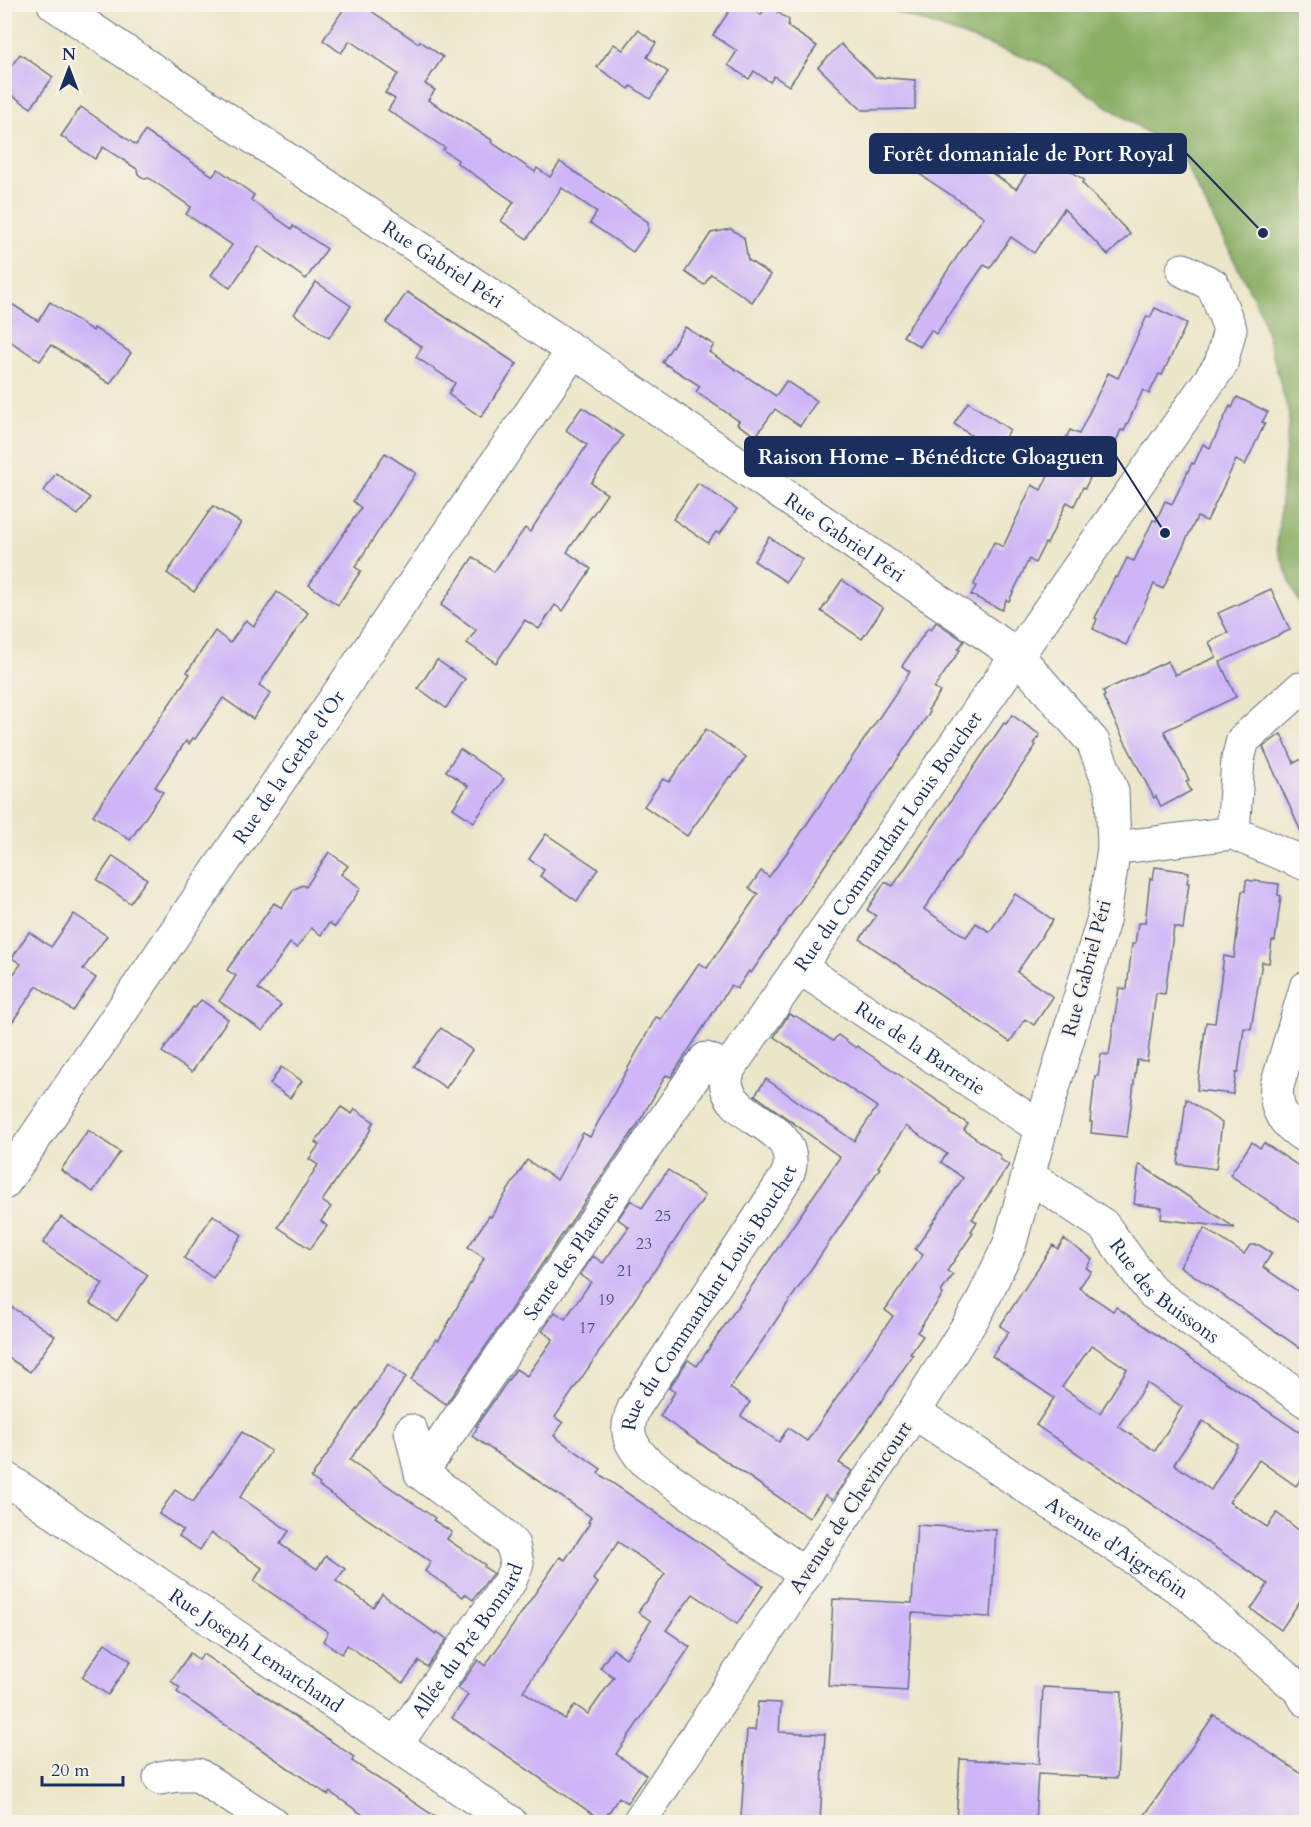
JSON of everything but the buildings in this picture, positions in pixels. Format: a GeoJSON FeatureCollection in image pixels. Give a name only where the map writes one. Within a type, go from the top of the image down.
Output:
{"type":"FeatureCollection","features":[{"type":"Feature","properties":{"kind":"street","name":"Rue Gabriel Péri"},"geometry":{"type":"LineString","coordinates":[[54,4],[573,351],[1017,655],[1093,742],[1112,791],[1114,848],[1102,921],[1029,1176]]}},
{"type":"Feature","properties":{"kind":"street","name":"Rue du Commandant Louis Bouchet"},"geometry":{"type":"LineString","coordinates":[[805,1574],[647,1463],[634,1449],[628,1434],[628,1420],[634,1408],[783,1182],[790,1165],[788,1150],[779,1135],[738,1105],[731,1096],[726,1082],[729,1068],[1221,364],[1230,329],[1213,285],[1183,270]]}},
{"type":"Feature","properties":{"kind":"street","name":"Rue de la Gerbe d'Or"},"geometry":{"type":"LineString","coordinates":[[4,1183],[573,351]]}},
{"type":"Feature","properties":{"kind":"street"},"geometry":{"type":"LineString","coordinates":[[1233,833],[1238,759],[1243,740],[1300,689]]}},
{"type":"Feature","properties":{"kind":"street"},"geometry":{"type":"LineString","coordinates":[[1114,848],[1233,833],[1306,864]]}},
{"type":"Feature","properties":{"kind":"street","name":"Rue de la Barrerie"},"geometry":{"type":"LineString","coordinates":[[799,967],[1041,1128]]}},
{"type":"Feature","properties":{"kind":"street"},"geometry":{"type":"LineString","coordinates":[[1306,988],[1277,1086],[1276,1098],[1278,1109],[1285,1119],[1306,1137]]}},
{"type":"Feature","properties":{"kind":"street","name":"Sente des Platanes"},"geometry":{"type":"LineString","coordinates":[[421,1473],[706,1059],[729,1068]]}},
{"type":"Feature","properties":{"kind":"street","name":"Avenue de Chevincourt"},"geometry":{"type":"LineString","coordinates":[[639,1822],[914,1412],[978,1308],[1010,1243],[1029,1176]]}},
{"type":"Feature","properties":{"kind":"street","name":"Rue des Buissons"},"geometry":{"type":"LineString","coordinates":[[1029,1176],[1103,1225],[1152,1292],[1306,1401]]}},
{"type":"Feature","properties":{"kind":"street","name":"Avenue d'Aigrefoin"},"geometry":{"type":"LineString","coordinates":[[914,1412],[1188,1594],[1300,1690],[1306,1700]]}},
{"type":"Feature","properties":{"kind":"street"},"geometry":{"type":"LineString","coordinates":[[411,1431],[421,1473]]}},
{"type":"Feature","properties":{"kind":"street","name":"Allée du Pré Bonnard"},"geometry":{"type":"LineString","coordinates":[[396,1744],[510,1581],[517,1563],[513,1545],[501,1533],[421,1473]]}},
{"type":"Feature","properties":{"kind":"street","name":"Rue Joseph Lemarchand"},"geometry":{"type":"LineString","coordinates":[[4,1477],[510,1822]]}},
{"type":"Feature","properties":{"kind":"street"},"geometry":{"type":"LineString","coordinates":[[160,1778],[198,1775],[271,1822]]}},
{"type":"Feature","properties":{"kind":"green space"},"geometry":{"type":"Polygon","coordinates":[[[877,5],[1306,5],[1306,612],[1294,593],[1277,546],[1289,414],[1261,313],[1180,154],[1043,64],[877,5]]]}},
{"type":"Feature","properties":{"kind":"place","name":"Forêt domaniale de Port Royal"},"geometry":{"type":"Point","coordinates":[1263,233]}},
{"type":"Feature","properties":{"kind":"place","name":"Raison Home - Bénédicte Gloaguen"},"geometry":{"type":"Point","coordinates":[1165,533]}}]}
